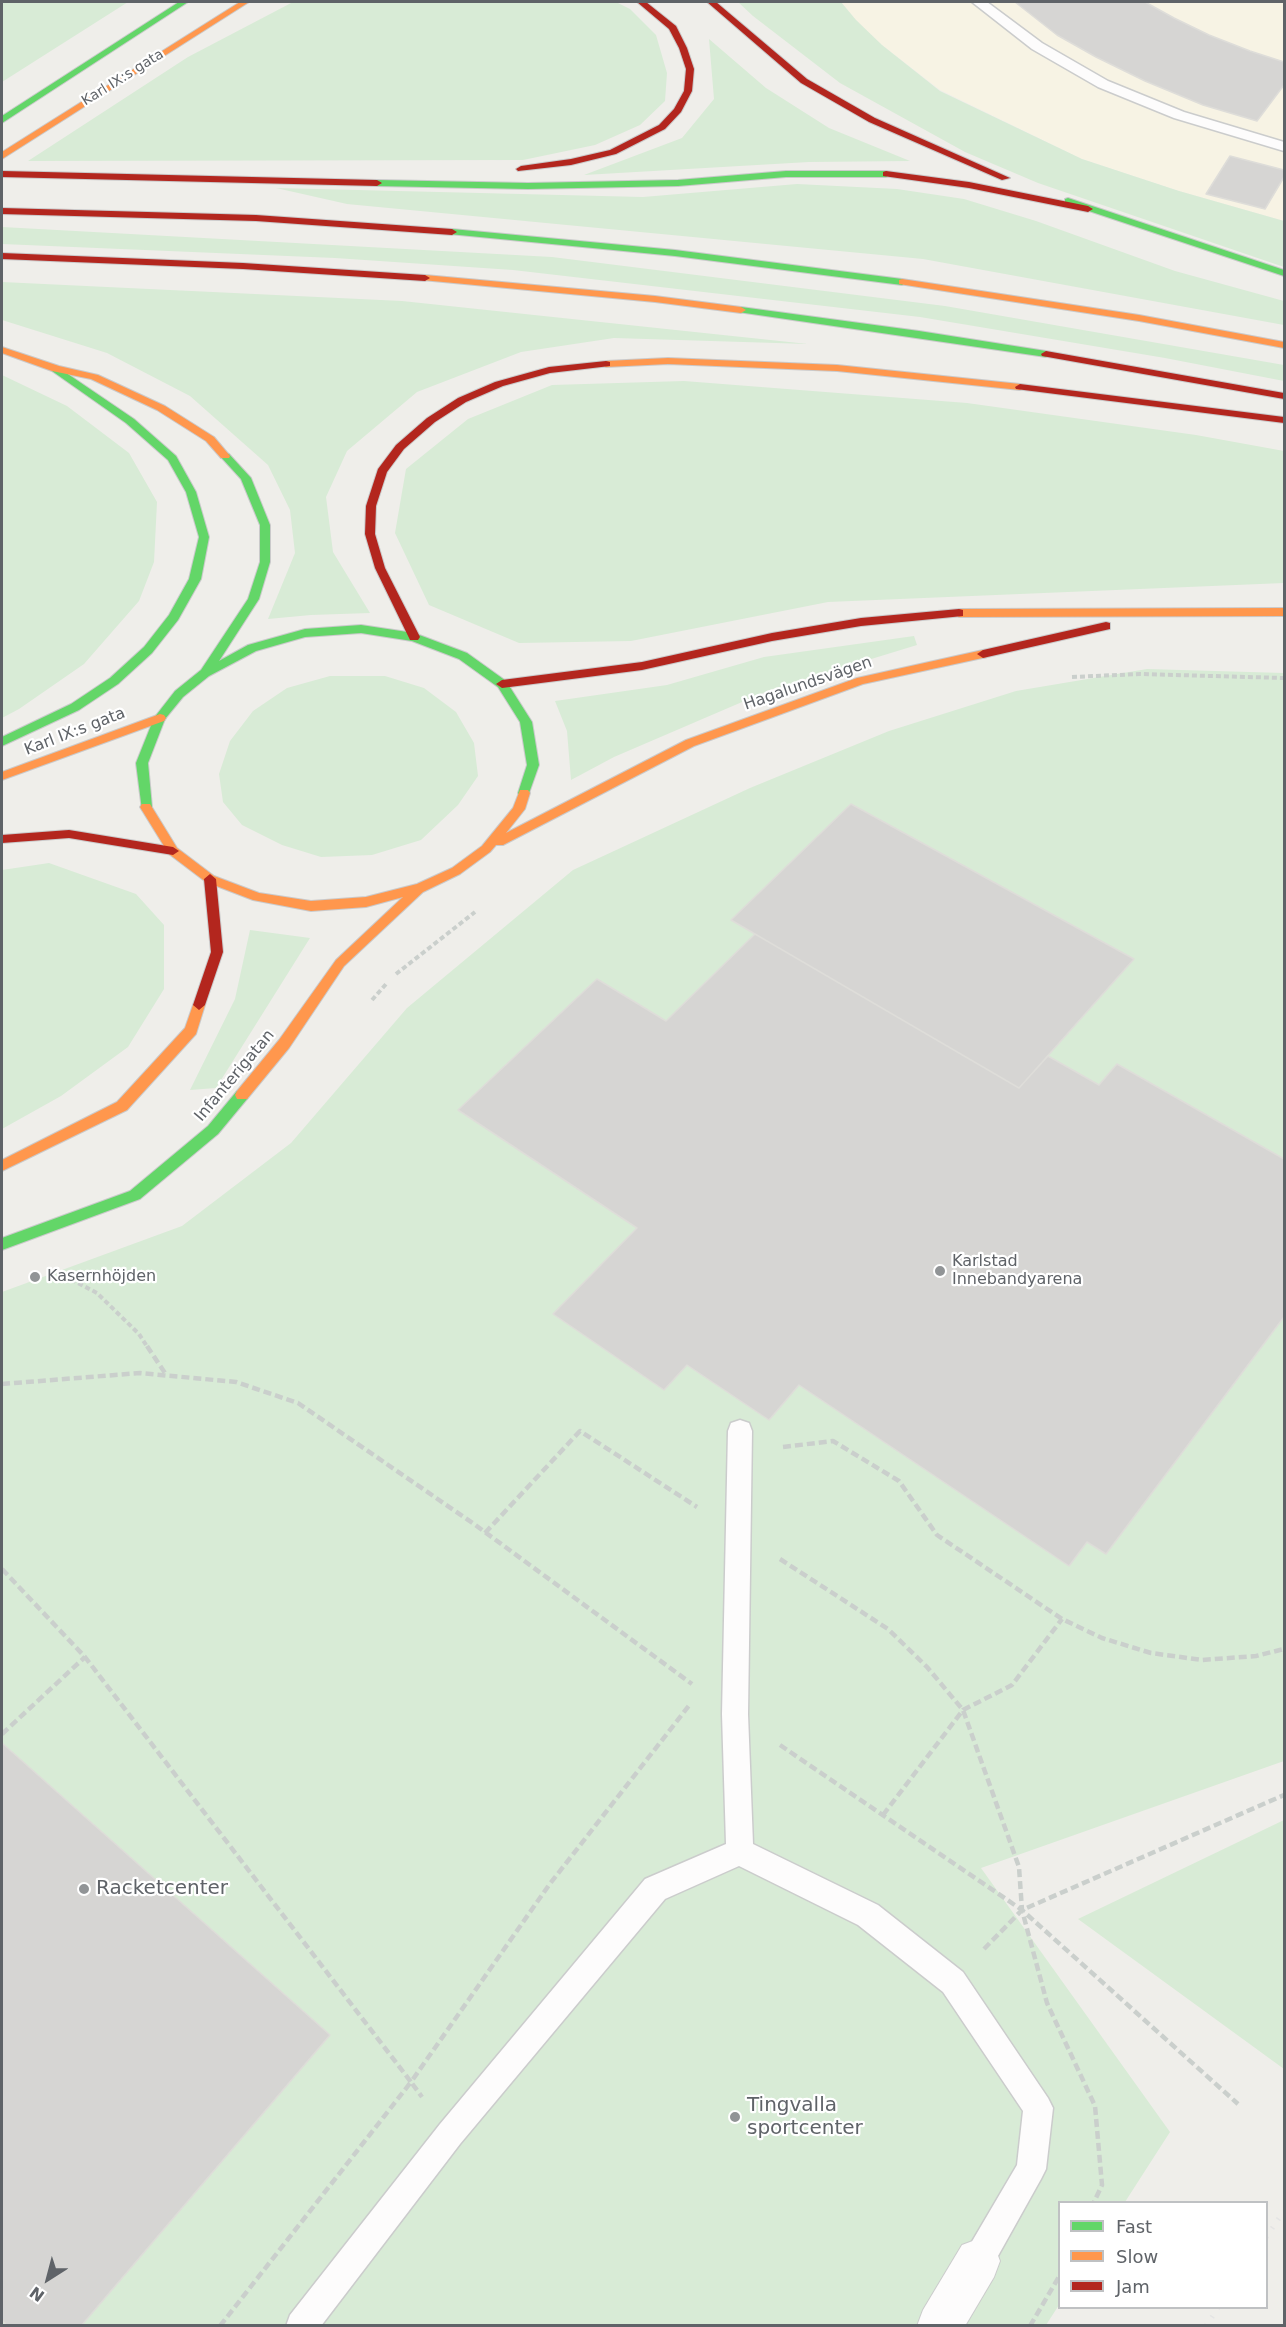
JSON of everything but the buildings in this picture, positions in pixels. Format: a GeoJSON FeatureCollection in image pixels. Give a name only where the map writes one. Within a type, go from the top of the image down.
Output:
{"type":"FeatureCollection","features":[{"type":"Feature","properties":{"kind":"main road","name":"Karl IX:s gata"},"geometry":{"type":"LineString","coordinates":[[2,120],[184,2]]}},
{"type":"Feature","properties":{"kind":"main road","name":"Karl IX:s gata"},"geometry":{"type":"LineString","coordinates":[[2,156],[245,2]]}},
{"type":"Feature","properties":{"kind":"main road"},"geometry":{"type":"LineString","coordinates":[[399,182],[571,162],[614,152],[662,127],[678,110],[688,91],[690,69],[673,28],[640,2]]}},
{"type":"Feature","properties":{"kind":"main road"},"geometry":{"type":"LineString","coordinates":[[711,2],[804,81],[872,120],[935,149],[1088,209],[1284,273]]}},
{"type":"Feature","properties":{"kind":"main road"},"geometry":{"type":"LineString","coordinates":[[2,174],[600,186],[849,173],[902,175],[969,185],[1088,209]]}},
{"type":"Feature","properties":{"kind":"main road"},"geometry":{"type":"LineString","coordinates":[[2,211],[256,219],[493,235],[675,253],[930,286],[1139,318],[1284,345]]}},
{"type":"Feature","properties":{"kind":"main road"},"geometry":{"type":"LineString","coordinates":[[2,256],[243,266],[476,282],[655,299],[919,334],[1101,363],[1284,396]]}},
{"type":"Feature","properties":{"kind":"main road"},"geometry":{"type":"LineString","coordinates":[[2,350],[56,369],[94,377],[162,408],[210,439],[246,478],[265,525],[265,562],[253,599],[205,673]]}},
{"type":"Feature","properties":{"kind":"main road"},"geometry":{"type":"LineString","coordinates":[[414,637],[380,568],[370,534],[371,506],[382,471],[408,441],[431,420],[462,400],[499,384],[549,370],[595,364],[668,361],[837,368],[1082,393],[1284,420]]}},
{"type":"Feature","properties":{"kind":"main road"},"geometry":{"type":"LineString","coordinates":[[2,742],[75,707],[114,681],[148,650],[174,617],[195,579],[204,537],[191,492],[172,458],[130,421],[78,387],[56,369]]}},
{"type":"Feature","properties":{"kind":"main road","name":"Hagalundsvägen"},"geometry":{"type":"LineString","coordinates":[[502,684],[642,666],[772,637],[861,622],[960,612],[1284,612]]}},
{"type":"Feature","properties":{"kind":"main road","name":"Hagalundsvägen"},"geometry":{"type":"LineString","coordinates":[[486,849],[690,743],[861,681],[1163,613]]}},
{"type":"Feature","properties":{"kind":"main road"},"geometry":{"type":"LineString","coordinates":[[361,629],[414,637],[463,656],[502,684],[526,722],[533,765],[519,809],[486,849],[456,871],[420,888],[366,902],[311,906],[257,897],[210,879],[173,851],[146,809],[142,763],[160,718],[179,694],[205,673],[252,648],[304,633],[361,629]]}},
{"type":"Feature","properties":{"kind":"main road","name":"Karl IX:s gata"},"geometry":{"type":"LineString","coordinates":[[2,776],[160,718]]}},
{"type":"Feature","properties":{"kind":"main road"},"geometry":{"type":"LineString","coordinates":[[2,839],[69,834],[173,851]]}},
{"type":"Feature","properties":{"kind":"main road"},"geometry":{"type":"LineString","coordinates":[[2,1166],[122,1106],[191,1030],[217,952],[210,879]]}},
{"type":"Feature","properties":{"kind":"main road","name":"Infanterigatan"},"geometry":{"type":"LineString","coordinates":[[2,1244],[135,1195],[213,1130],[284,1044],[340,963],[420,888]]}},
{"type":"Feature","properties":{"kind":"street"},"geometry":{"type":"LineString","coordinates":[[939,2325],[978,2262]]}},
{"type":"Feature","properties":{"kind":"lane"},"geometry":{"type":"LineString","coordinates":[[979,2],[1037,46],[1070,67],[1104,84],[1179,115],[1284,147]]}},
{"type":"Feature","properties":{"kind":"lane"},"geometry":{"type":"LineString","coordinates":[[740,1431],[735,1714],[740,1852]]}},
{"type":"Feature","properties":{"kind":"lane"},"geometry":{"type":"LineString","coordinates":[[301,2325],[450,2134],[655,1889],[740,1852],[868,1915],[953,1982],[1038,2108],[1031,2169],[978,2262]]}},
{"type":"Feature","properties":{"kind":"path"},"geometry":{"type":"LineString","coordinates":[[1063,677],[1140,674],[1284,678]]}},
{"type":"Feature","properties":{"kind":"path"},"geometry":{"type":"LineString","coordinates":[[369,1004],[391,979],[484,906]]}},
{"type":"Feature","properties":{"kind":"path"},"geometry":{"type":"LineString","coordinates":[[48,1266],[97,1293],[139,1334],[167,1376]]}},
{"type":"Feature","properties":{"kind":"path"},"geometry":{"type":"LineString","coordinates":[[2,1384],[140,1372],[236,1382],[298,1403],[485,1533],[735,1714],[1022,1910],[1238,2104]]}},
{"type":"Feature","properties":{"kind":"path"},"geometry":{"type":"LineString","coordinates":[[485,1533],[580,1431],[628,1465],[828,1588],[888,1629],[927,1667],[963,1710],[1019,1867],[1022,1910],[1047,2003],[1095,2106],[1102,2185],[1094,2201]]}},
{"type":"Feature","properties":{"kind":"path"},"geometry":{"type":"LineString","coordinates":[[740,1431],[783,1447],[833,1441],[899,1481],[936,1535],[1062,1619],[1102,1638],[1151,1653],[1202,1660],[1256,1656],[1284,1649]]}},
{"type":"Feature","properties":{"kind":"path"},"geometry":{"type":"LineString","coordinates":[[2,1569],[84,1657],[411,2082]]}},
{"type":"Feature","properties":{"kind":"path"},"geometry":{"type":"LineString","coordinates":[[882,1815],[963,1710],[1012,1685],[1062,1619]]}},
{"type":"Feature","properties":{"kind":"path"},"geometry":{"type":"LineString","coordinates":[[2,1734],[84,1657]]}},
{"type":"Feature","properties":{"kind":"path"},"geometry":{"type":"LineString","coordinates":[[220,2325],[411,2082],[549,1885],[701,1690]]}},
{"type":"Feature","properties":{"kind":"path"},"geometry":{"type":"LineString","coordinates":[[953,1982],[1022,1910],[1284,1794]]}},
{"type":"Feature","properties":{"kind":"path"},"geometry":{"type":"LineString","coordinates":[[1030,2325],[1049,2297],[1058,2277]]}},
{"type":"Feature","properties":{"kind":"shaded area"},"geometry":{"type":"Polygon","coordinates":[[[841,2],[1284,2],[1284,221],[1179,191],[1082,159],[940,90],[882,45],[841,2]]]}},
{"type":"Feature","properties":{"kind":"green space"},"geometry":{"type":"Polygon","coordinates":[[[2,2],[128,2],[2,82],[2,2]]]}},
{"type":"Feature","properties":{"kind":"green space"},"geometry":{"type":"Polygon","coordinates":[[[293,2],[616,2],[630,9],[656,35],[667,73],[665,101],[640,125],[595,145],[523,160],[28,161],[188,57],[293,2]]]}},
{"type":"Feature","properties":{"kind":"green space"},"geometry":{"type":"Polygon","coordinates":[[[738,2],[841,2],[882,45],[940,91],[1082,159],[1179,191],[1284,221],[1284,267],[1038,183],[965,152],[840,83],[738,2]]]}},
{"type":"Feature","properties":{"kind":"green space"},"geometry":{"type":"Polygon","coordinates":[[[709,39],[766,88],[829,128],[910,161],[809,162],[584,175],[682,138],[714,99],[709,39]]]}},
{"type":"Feature","properties":{"kind":"green space"},"geometry":{"type":"Polygon","coordinates":[[[797,184],[897,189],[964,199],[1036,221],[1175,271],[1284,301],[1284,325],[923,259],[347,204],[276,188],[643,197],[797,184]]]}},
{"type":"Feature","properties":{"kind":"green space"},"geometry":{"type":"Polygon","coordinates":[[[2,227],[552,257],[945,306],[1284,365],[1284,381],[1165,358],[920,317],[513,270],[335,258],[2,244],[2,227]]]}},
{"type":"Feature","properties":{"kind":"green space"},"geometry":{"type":"Polygon","coordinates":[[[2,282],[402,301],[808,344],[614,338],[521,352],[417,392],[347,451],[326,497],[333,552],[370,613],[268,619],[295,553],[290,510],[268,465],[190,396],[107,353],[2,320],[2,282]]]}},
{"type":"Feature","properties":{"kind":"green space"},"geometry":{"type":"Polygon","coordinates":[[[2,375],[67,406],[129,453],[157,502],[154,562],[139,601],[84,664],[19,709],[2,718],[2,375]]]}},
{"type":"Feature","properties":{"kind":"green space"},"geometry":{"type":"Polygon","coordinates":[[[684,381],[967,403],[1196,435],[1284,451],[1284,583],[828,602],[631,641],[519,643],[429,605],[395,533],[406,469],[468,419],[552,385],[684,381]]]}},
{"type":"Feature","properties":{"kind":"green space"},"geometry":{"type":"Polygon","coordinates":[[[914,636],[917,645],[770,690],[614,757],[571,780],[567,731],[555,701],[667,685],[764,657],[914,636]]]}},
{"type":"Feature","properties":{"kind":"green space"},"geometry":{"type":"Polygon","coordinates":[[[1147,669],[1284,673],[1284,1761],[981,1868],[1170,2132],[1126,2201],[1058,2201],[1058,2307],[1046,2325],[2,2326],[2,1292],[182,1226],[291,1143],[407,1008],[573,870],[750,788],[889,731],[1016,691],[1147,669]]]}},
{"type":"Feature","properties":{"kind":"green space"},"geometry":{"type":"Polygon","coordinates":[[[330,676],[385,676],[424,688],[456,712],[474,743],[478,776],[458,805],[421,840],[372,855],[321,857],[282,845],[242,825],[223,802],[219,774],[230,741],[253,711],[287,688],[330,676]]]}},
{"type":"Feature","properties":{"kind":"green space"},"geometry":{"type":"Polygon","coordinates":[[[49,863],[136,894],[164,925],[164,989],[128,1047],[61,1096],[2,1129],[2,870],[49,863]]]}},
{"type":"Feature","properties":{"kind":"green space"},"geometry":{"type":"Polygon","coordinates":[[[250,930],[310,938],[216,1088],[190,1090],[235,999],[250,930]]]}},
{"type":"Feature","properties":{"kind":"green space"},"geometry":{"type":"Polygon","coordinates":[[[1284,1820],[1284,2069],[1078,1919],[1284,1820]]]}},
{"type":"Feature","properties":{"kind":"railway"},"geometry":{"type":"LineString","coordinates":[[1268,2234],[1284,2211]]}},
{"type":"Feature","properties":{"kind":"railway"},"geometry":{"type":"LineString","coordinates":[[1206,2326],[1217,2309]]}},
{"type":"Feature","properties":{"kind":"traffic: fast"},"geometry":{"type":"LineString","coordinates":[[2,120],[184,2]]}},
{"type":"Feature","properties":{"kind":"traffic: fast"},"geometry":{"type":"LineString","coordinates":[[377,183],[528,186],[678,183],[786,174],[886,174]]}},
{"type":"Feature","properties":{"kind":"traffic: fast"},"geometry":{"type":"LineString","coordinates":[[1068,201],[1284,273]]}},
{"type":"Feature","properties":{"kind":"traffic: fast"},"geometry":{"type":"LineString","coordinates":[[452,232],[675,253],[902,282]]}},
{"type":"Feature","properties":{"kind":"traffic: fast"},"geometry":{"type":"LineString","coordinates":[[741,310],[1046,354]]}},
{"type":"Feature","properties":{"kind":"traffic: fast"},"geometry":{"type":"LineString","coordinates":[[2,742],[75,707],[114,681],[148,650],[174,617],[195,579],[204,537],[191,492],[172,458],[130,421],[56,369]]}},
{"type":"Feature","properties":{"kind":"traffic: fast"},"geometry":{"type":"LineString","coordinates":[[205,673],[253,599],[265,562],[265,525],[246,478],[225,456]]}},
{"type":"Feature","properties":{"kind":"traffic: fast"},"geometry":{"type":"LineString","coordinates":[[361,629],[414,637],[463,656],[502,684],[526,722],[533,765],[524,793]]}},
{"type":"Feature","properties":{"kind":"traffic: fast"},"geometry":{"type":"LineString","coordinates":[[146,807],[142,763],[160,718],[179,694],[205,673],[252,648],[305,633],[361,629]]}},
{"type":"Feature","properties":{"kind":"traffic: fast"},"geometry":{"type":"LineString","coordinates":[[2,1244],[135,1195],[213,1130],[242,1095]]}},
{"type":"Feature","properties":{"kind":"traffic: slow"},"geometry":{"type":"LineString","coordinates":[[2,156],[245,2]]}},
{"type":"Feature","properties":{"kind":"traffic: slow"},"geometry":{"type":"LineString","coordinates":[[425,278],[655,299],[741,310]]}},
{"type":"Feature","properties":{"kind":"traffic: slow"},"geometry":{"type":"LineString","coordinates":[[902,282],[1139,318],[1284,345]]}},
{"type":"Feature","properties":{"kind":"traffic: slow"},"geometry":{"type":"LineString","coordinates":[[2,350],[56,369],[94,377],[161,408],[210,439],[225,456]]}},
{"type":"Feature","properties":{"kind":"traffic: slow"},"geometry":{"type":"LineString","coordinates":[[606,364],[668,361],[837,368],[1020,387]]}},
{"type":"Feature","properties":{"kind":"traffic: slow"},"geometry":{"type":"LineString","coordinates":[[959,613],[1284,612]]}},
{"type":"Feature","properties":{"kind":"traffic: slow"},"geometry":{"type":"LineString","coordinates":[[499,842],[690,743],[861,681],[983,654]]}},
{"type":"Feature","properties":{"kind":"traffic: slow"},"geometry":{"type":"LineString","coordinates":[[2,776],[160,718]]}},
{"type":"Feature","properties":{"kind":"traffic: slow"},"geometry":{"type":"LineString","coordinates":[[146,807],[173,851],[210,879],[257,897],[311,906],[366,902],[420,888],[456,871],[486,849],[519,809],[524,793]]}},
{"type":"Feature","properties":{"kind":"traffic: slow"},"geometry":{"type":"LineString","coordinates":[[242,1095],[284,1044],[340,963],[417,891]]}},
{"type":"Feature","properties":{"kind":"traffic: slow"},"geometry":{"type":"LineString","coordinates":[[2,1166],[122,1106],[191,1030],[199,1005]]}},
{"type":"Feature","properties":{"kind":"traffic: jam"},"geometry":{"type":"LineString","coordinates":[[521,169],[571,162],[613,152],[662,127],[678,110],[688,91],[690,69],[683,48],[673,28],[641,2]]}},
{"type":"Feature","properties":{"kind":"traffic: jam"},"geometry":{"type":"LineString","coordinates":[[711,2],[804,81],[872,120],[1005,178]]}},
{"type":"Feature","properties":{"kind":"traffic: jam"},"geometry":{"type":"LineString","coordinates":[[2,174],[377,183]]}},
{"type":"Feature","properties":{"kind":"traffic: jam"},"geometry":{"type":"LineString","coordinates":[[886,174],[969,185],[1088,209]]}},
{"type":"Feature","properties":{"kind":"traffic: jam"},"geometry":{"type":"LineString","coordinates":[[2,211],[256,218],[452,232]]}},
{"type":"Feature","properties":{"kind":"traffic: jam"},"geometry":{"type":"LineString","coordinates":[[2,256],[243,266],[425,278]]}},
{"type":"Feature","properties":{"kind":"traffic: jam"},"geometry":{"type":"LineString","coordinates":[[1046,354],[1284,396]]}},
{"type":"Feature","properties":{"kind":"traffic: jam"},"geometry":{"type":"LineString","coordinates":[[414,637],[380,568],[370,534],[371,506],[382,471],[400,447],[431,420],[462,400],[499,384],[549,370],[606,364]]}},
{"type":"Feature","properties":{"kind":"traffic: jam"},"geometry":{"type":"LineString","coordinates":[[1020,387],[1284,420]]}},
{"type":"Feature","properties":{"kind":"traffic: jam"},"geometry":{"type":"LineString","coordinates":[[502,684],[642,666],[772,637],[861,622],[959,613]]}},
{"type":"Feature","properties":{"kind":"traffic: jam"},"geometry":{"type":"LineString","coordinates":[[983,654],[1106,626]]}},
{"type":"Feature","properties":{"kind":"traffic: jam"},"geometry":{"type":"LineString","coordinates":[[2,839],[69,834],[173,851]]}},
{"type":"Feature","properties":{"kind":"traffic: jam"},"geometry":{"type":"LineString","coordinates":[[199,1005],[217,952],[210,879]]}},
{"type":"Feature","properties":{"kind":"place","name":"Karlstad Innebandyarena"},"geometry":{"type":"Point","coordinates":[940,1271]}},
{"type":"Feature","properties":{"kind":"place","name":"Kasernhöjden"},"geometry":{"type":"Point","coordinates":[35,1277]}},
{"type":"Feature","properties":{"kind":"place","name":"Racketcenter"},"geometry":{"type":"Point","coordinates":[84,1889]}},
{"type":"Feature","properties":{"kind":"place","name":"Tingvalla sportcenter"},"geometry":{"type":"Point","coordinates":[735,2117]}}]}
